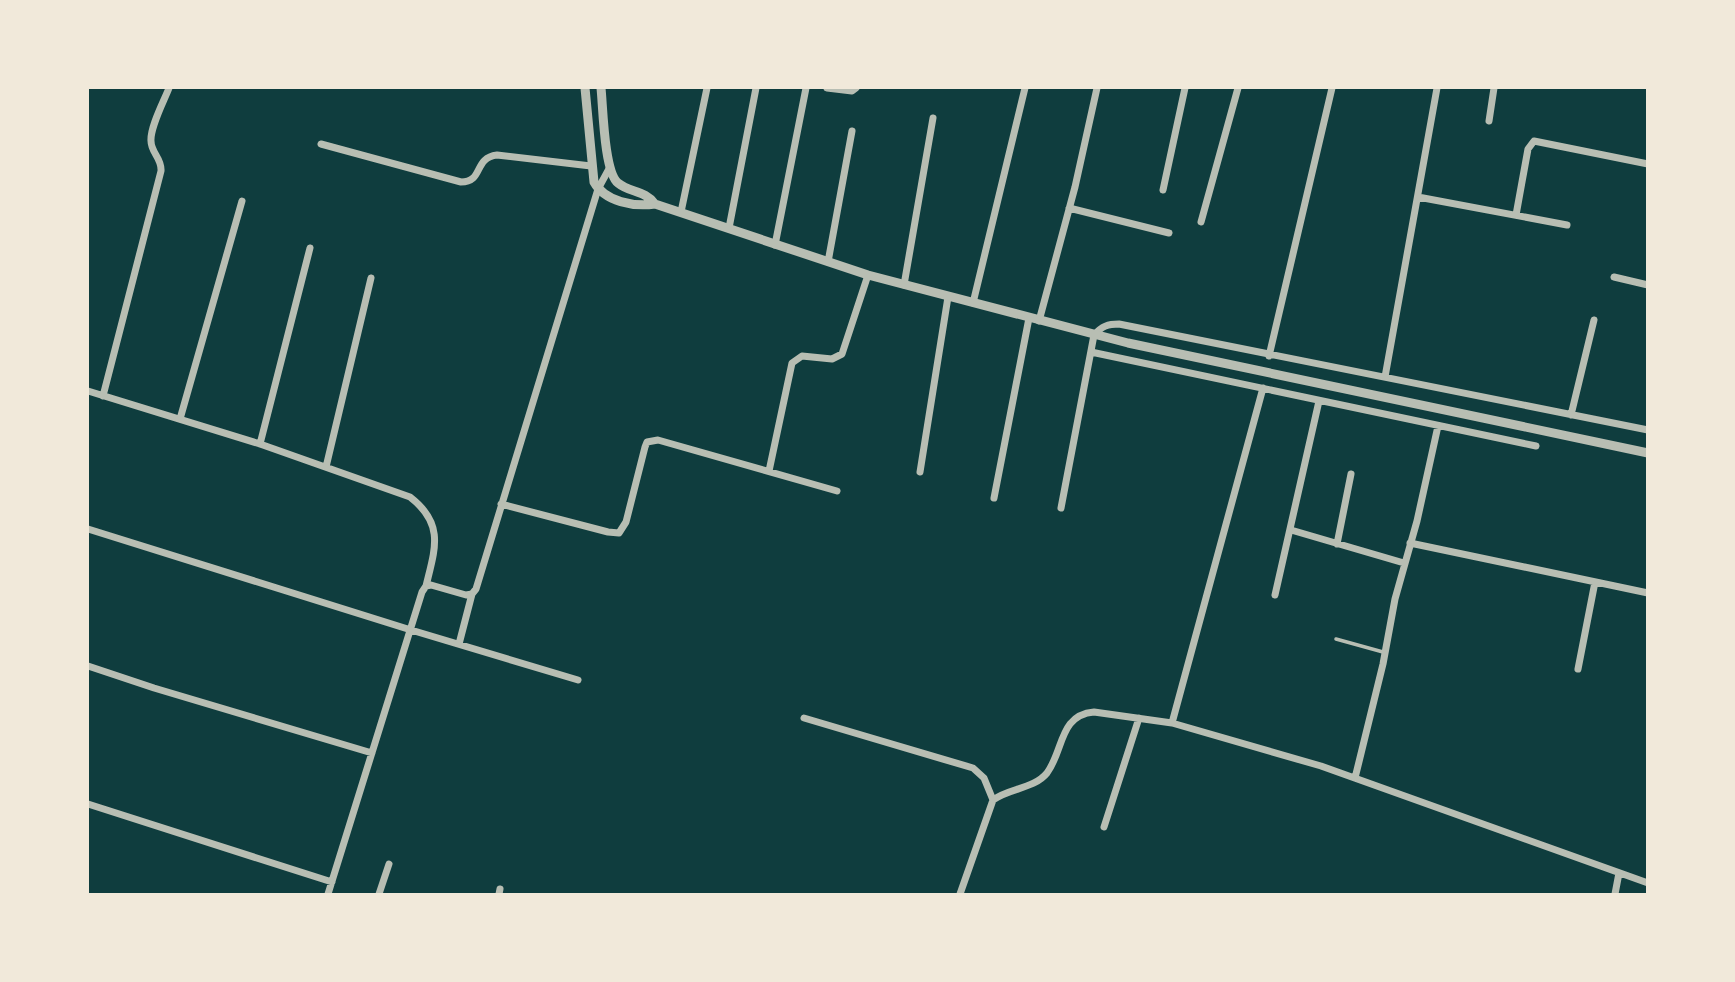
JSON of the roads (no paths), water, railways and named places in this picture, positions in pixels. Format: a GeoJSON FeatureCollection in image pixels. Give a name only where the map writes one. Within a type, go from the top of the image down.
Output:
{"type":"FeatureCollection","features":[{"type":"Feature","properties":{"kind":"street"},"geometry":{"type":"LineString","coordinates":[[103,396],[161,172],[162,164],[151,144],[151,138],[169,88]]}},
{"type":"Feature","properties":{"kind":"street"},"geometry":{"type":"LineString","coordinates":[[585,88],[594,182],[598,189],[615,200],[638,206],[655,204],[868,275],[1094,335],[1647,453]]}},
{"type":"Feature","properties":{"kind":"street"},"geometry":{"type":"LineString","coordinates":[[601,88],[610,167],[618,184],[646,194],[655,204]]}},
{"type":"Feature","properties":{"kind":"street"},"geometry":{"type":"LineString","coordinates":[[681,212],[707,88]]}},
{"type":"Feature","properties":{"kind":"street"},"geometry":{"type":"LineString","coordinates":[[729,228],[755,88]]}},
{"type":"Feature","properties":{"kind":"street"},"geometry":{"type":"LineString","coordinates":[[775,244],[806,88]]}},
{"type":"Feature","properties":{"kind":"street"},"geometry":{"type":"LineString","coordinates":[[827,88],[852,91],[856,88]]}},
{"type":"Feature","properties":{"kind":"street"},"geometry":{"type":"LineString","coordinates":[[973,303],[1025,88]]}},
{"type":"Feature","properties":{"kind":"street"},"geometry":{"type":"LineString","coordinates":[[1040,321],[1097,88]]}},
{"type":"Feature","properties":{"kind":"street"},"geometry":{"type":"LineString","coordinates":[[1163,190],[1185,88]]}},
{"type":"Feature","properties":{"kind":"street"},"geometry":{"type":"LineString","coordinates":[[1201,222],[1238,88]]}},
{"type":"Feature","properties":{"kind":"street"},"geometry":{"type":"LineString","coordinates":[[1269,356],[1332,88]]}},
{"type":"Feature","properties":{"kind":"street"},"geometry":{"type":"LineString","coordinates":[[1385,377],[1437,88]]}},
{"type":"Feature","properties":{"kind":"street"},"geometry":{"type":"LineString","coordinates":[[1489,121],[1494,88]]}},
{"type":"Feature","properties":{"kind":"street"},"geometry":{"type":"LineString","coordinates":[[904,285],[933,118]]}},
{"type":"Feature","properties":{"kind":"street"},"geometry":{"type":"LineString","coordinates":[[828,262],[852,131]]}},
{"type":"Feature","properties":{"kind":"street"},"geometry":{"type":"LineString","coordinates":[[1516,215],[1528,149],[1534,141],[1647,164]]}},
{"type":"Feature","properties":{"kind":"street"},"geometry":{"type":"LineString","coordinates":[[321,144],[461,182],[475,179],[482,161],[488,156],[591,166]]}},
{"type":"Feature","properties":{"kind":"street"},"geometry":{"type":"LineString","coordinates":[[459,645],[472,594],[476,589],[598,189],[610,167]]}},
{"type":"Feature","properties":{"kind":"street"},"geometry":{"type":"LineString","coordinates":[[1418,197],[1567,225]]}},
{"type":"Feature","properties":{"kind":"street"},"geometry":{"type":"LineString","coordinates":[[180,419],[242,201]]}},
{"type":"Feature","properties":{"kind":"street"},"geometry":{"type":"LineString","coordinates":[[1069,208],[1169,233]]}},
{"type":"Feature","properties":{"kind":"street"},"geometry":{"type":"LineString","coordinates":[[260,444],[310,248]]}},
{"type":"Feature","properties":{"kind":"street"},"geometry":{"type":"LineString","coordinates":[[769,471],[792,363],[802,356],[832,359],[842,354],[868,275]]}},
{"type":"Feature","properties":{"kind":"street"},"geometry":{"type":"LineString","coordinates":[[1614,277],[1647,285]]}},
{"type":"Feature","properties":{"kind":"street"},"geometry":{"type":"LineString","coordinates":[[326,467],[371,278]]}},
{"type":"Feature","properties":{"kind":"street"},"geometry":{"type":"LineString","coordinates":[[920,472],[948,297]]}},
{"type":"Feature","properties":{"kind":"street"},"geometry":{"type":"LineString","coordinates":[[994,498],[1029,318]]}},
{"type":"Feature","properties":{"kind":"street"},"geometry":{"type":"LineString","coordinates":[[1571,415],[1594,320]]}},
{"type":"Feature","properties":{"kind":"street"},"geometry":{"type":"LineString","coordinates":[[1061,508],[1094,335],[1109,324],[1647,430]]}},
{"type":"Feature","properties":{"kind":"street"},"geometry":{"type":"LineString","coordinates":[[1091,352],[1535,446]]}},
{"type":"Feature","properties":{"kind":"street"},"geometry":{"type":"LineString","coordinates":[[1172,723],[1263,388]]}},
{"type":"Feature","properties":{"kind":"street"},"geometry":{"type":"LineString","coordinates":[[88,391],[260,444],[410,497],[429,516],[435,539],[426,586],[328,894]]}},
{"type":"Feature","properties":{"kind":"street"},"geometry":{"type":"LineString","coordinates":[[1275,595],[1319,401]]}},
{"type":"Feature","properties":{"kind":"street"},"geometry":{"type":"LineString","coordinates":[[1355,778],[1438,426]]}},
{"type":"Feature","properties":{"kind":"street"},"geometry":{"type":"LineString","coordinates":[[501,504],[619,533],[626,522],[645,447],[647,442],[652,440],[671,443],[837,491]]}},
{"type":"Feature","properties":{"kind":"street"},"geometry":{"type":"LineString","coordinates":[[1337,544],[1351,474]]}},
{"type":"Feature","properties":{"kind":"street"},"geometry":{"type":"LineString","coordinates":[[88,529],[578,680]]}},
{"type":"Feature","properties":{"kind":"street"},"geometry":{"type":"LineString","coordinates":[[1291,530],[1404,564]]}},
{"type":"Feature","properties":{"kind":"street"},"geometry":{"type":"LineString","coordinates":[[1410,544],[1647,593]]}},
{"type":"Feature","properties":{"kind":"street"},"geometry":{"type":"LineString","coordinates":[[1578,669],[1595,582]]}},
{"type":"Feature","properties":{"kind":"street"},"geometry":{"type":"LineString","coordinates":[[426,586],[431,584],[466,595],[472,594]]}},
{"type":"Feature","properties":{"kind":"street"},"geometry":{"type":"LineString","coordinates":[[88,666],[372,753]]}},
{"type":"Feature","properties":{"kind":"street"},"geometry":{"type":"LineString","coordinates":[[993,800],[1044,776],[1074,719],[1083,713],[1110,713],[1172,723],[1355,778],[1647,883]]}},
{"type":"Feature","properties":{"kind":"street"},"geometry":{"type":"LineString","coordinates":[[804,718],[980,772],[993,800],[960,894]]}},
{"type":"Feature","properties":{"kind":"street"},"geometry":{"type":"LineString","coordinates":[[1104,827],[1139,718]]}},
{"type":"Feature","properties":{"kind":"street"},"geometry":{"type":"LineString","coordinates":[[88,804],[332,882]]}},
{"type":"Feature","properties":{"kind":"street"},"geometry":{"type":"LineString","coordinates":[[379,894],[389,864]]}},
{"type":"Feature","properties":{"kind":"street"},"geometry":{"type":"LineString","coordinates":[[1615,894],[1619,873]]}},
{"type":"Feature","properties":{"kind":"lane"},"geometry":{"type":"LineString","coordinates":[[1336,639],[1385,653]]}}]}
